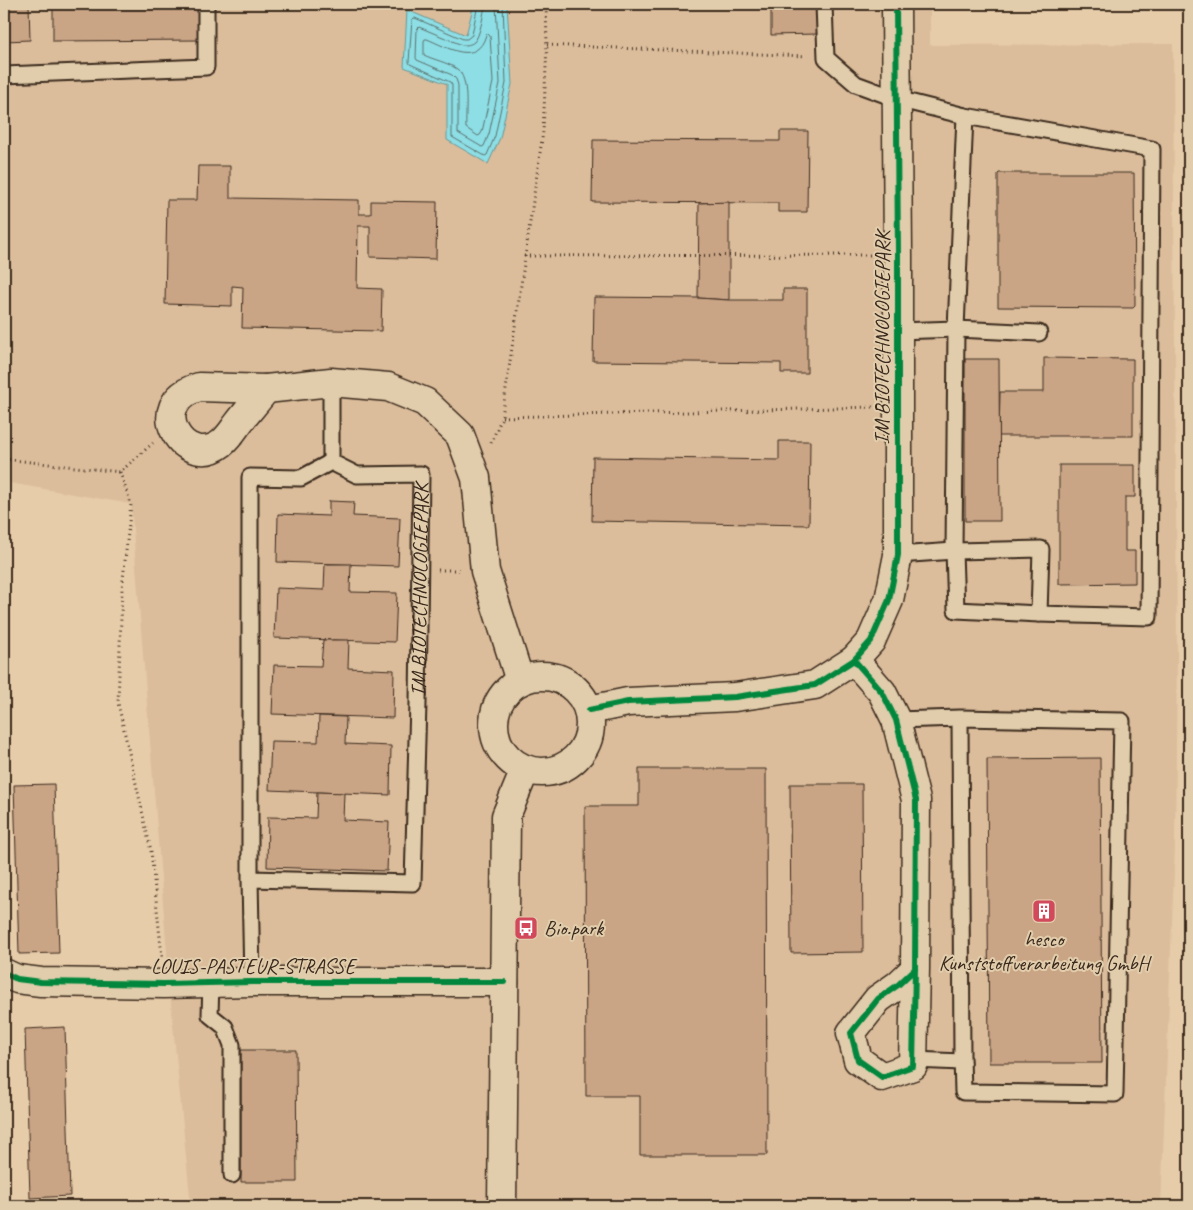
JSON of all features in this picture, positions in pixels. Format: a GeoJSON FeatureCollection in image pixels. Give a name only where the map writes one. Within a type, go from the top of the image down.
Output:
{"type":"FeatureCollection","features":[{"type":"Feature","properties":{"kind":"street","name":"IM BIOTECHNOLOGIEPARK"},"geometry":{"type":"LineString","coordinates":[[589,710],[628,702],[735,697],[815,685],[854,660],[871,641],[889,600],[898,555],[896,4]]}},
{"type":"Feature","properties":{"kind":"street"},"geometry":{"type":"LineString","coordinates":[[266,389],[222,444],[213,449],[202,450],[192,448],[176,436],[172,426],[171,415],[174,405],[180,396],[189,390],[199,387],[266,389],[331,382],[388,387],[425,402],[460,435],[476,478],[485,571],[520,681]]}},
{"type":"Feature","properties":{"kind":"street"},"geometry":{"type":"LineString","coordinates":[[854,660],[882,692],[896,720],[916,800],[915,969],[913,1063],[882,1077],[858,1060],[851,1033],[878,999],[898,985],[915,969]]}},
{"type":"Feature","properties":{"kind":"street"},"geometry":{"type":"LineString","coordinates":[[533,676],[561,679],[573,686],[589,710],[591,725],[588,740],[575,759],[555,771],[540,773],[525,770],[511,762],[500,750],[494,735],[493,719],[498,704],[507,690],[520,681],[533,676]]}},
{"type":"Feature","properties":{"kind":"street"},"geometry":{"type":"LineString","coordinates":[[502,1206],[506,816],[525,770]]}},
{"type":"Feature","properties":{"kind":"street","name":"LOUIS-PASTEUR-STRASSE"},"geometry":{"type":"LineString","coordinates":[[4,974],[17,979],[41,982],[164,984],[211,982],[504,982]]}},
{"type":"Feature","properties":{"kind":"lane"},"geometry":{"type":"LineString","coordinates":[[4,75],[206,67],[206,4]]}},
{"type":"Feature","properties":{"kind":"lane"},"geometry":{"type":"LineString","coordinates":[[824,4],[826,58],[856,84],[897,100],[965,116],[1152,149],[1148,617],[956,610],[954,551],[956,329],[965,116]]}},
{"type":"Feature","properties":{"kind":"lane"},"geometry":{"type":"LineString","coordinates":[[898,331],[956,329],[1039,333]]}},
{"type":"Feature","properties":{"kind":"lane"},"geometry":{"type":"LineString","coordinates":[[252,982],[250,879],[250,477],[301,478],[331,462],[331,382]]}},
{"type":"Feature","properties":{"kind":"lane","name":"IM BIOTECHNOLOGIEPARK"},"geometry":{"type":"LineString","coordinates":[[250,879],[413,883],[421,474],[357,475],[331,462]]}},
{"type":"Feature","properties":{"kind":"lane"},"geometry":{"type":"LineString","coordinates":[[898,555],[954,551],[1042,549],[1039,614]]}},
{"type":"Feature","properties":{"kind":"lane"},"geometry":{"type":"LineString","coordinates":[[896,720],[960,718],[1122,721],[1115,1094],[963,1092],[960,718]]}},
{"type":"Feature","properties":{"kind":"lane"},"geometry":{"type":"LineString","coordinates":[[211,982],[210,1015],[225,1027],[232,1045],[232,1175]]}},
{"type":"Feature","properties":{"kind":"lane"},"geometry":{"type":"LineString","coordinates":[[913,1063],[962,1062]]}},
{"type":"Feature","properties":{"kind":"path"},"geometry":{"type":"LineString","coordinates":[[476,478],[502,417],[543,132],[546,4]]}},
{"type":"Feature","properties":{"kind":"path"},"geometry":{"type":"LineString","coordinates":[[546,46],[826,58]]}},
{"type":"Feature","properties":{"kind":"path"},"geometry":{"type":"LineString","coordinates":[[524,256],[898,255]]}},
{"type":"Feature","properties":{"kind":"path"},"geometry":{"type":"LineString","coordinates":[[502,417],[898,406]]}},
{"type":"Feature","properties":{"kind":"path"},"geometry":{"type":"LineString","coordinates":[[4,459],[120,472],[172,426]]}},
{"type":"Feature","properties":{"kind":"path"},"geometry":{"type":"LineString","coordinates":[[120,472],[131,504],[122,589],[118,703],[151,852],[164,984]]}},
{"type":"Feature","properties":{"kind":"path"},"geometry":{"type":"LineString","coordinates":[[420,569],[485,571]]}},
{"type":"Feature","properties":{"kind":"shaded area"},"geometry":{"type":"Polygon","coordinates":[[[4,4],[930,4],[930,45],[1173,44],[1177,655],[1175,846],[1161,1206],[191,1206],[172,1015],[131,504],[4,482],[4,4]]]}},
{"type":"Feature","properties":{"kind":"water"},"geometry":{"type":"Polygon","coordinates":[[[474,4],[507,4],[512,84],[500,138],[488,164],[447,140],[447,84],[404,67],[407,10],[466,35],[474,4]]]}},
{"type":"Feature","properties":{"kind":"building"},"geometry":{"type":"Polygon","coordinates":[[[4,4],[29,4],[30,40],[4,41],[4,4]]]}},
{"type":"Feature","properties":{"kind":"building"},"geometry":{"type":"Polygon","coordinates":[[[53,4],[198,4],[199,40],[53,41],[53,4]]]}},
{"type":"Feature","properties":{"kind":"building"},"geometry":{"type":"Polygon","coordinates":[[[592,4],[817,4],[817,34],[771,35],[771,7],[592,8],[592,4]]]}},
{"type":"Feature","properties":{"kind":"building"},"geometry":{"type":"Polygon","coordinates":[[[780,131],[808,131],[807,212],[778,212],[778,203],[592,202],[593,140],[780,141],[780,131]]]}},
{"type":"Feature","properties":{"kind":"building"},"geometry":{"type":"Polygon","coordinates":[[[198,166],[230,166],[230,198],[359,200],[359,214],[371,214],[371,201],[437,202],[436,259],[370,257],[370,226],[358,226],[357,288],[382,289],[381,331],[242,328],[243,287],[232,286],[232,306],[165,304],[167,200],[197,200],[198,166]]]}},
{"type":"Feature","properties":{"kind":"building"},"geometry":{"type":"Polygon","coordinates":[[[999,173],[1134,173],[1135,306],[1133,308],[998,307],[999,173]]]}},
{"type":"Feature","properties":{"kind":"building"},"geometry":{"type":"Polygon","coordinates":[[[729,202],[729,300],[698,298],[699,203],[729,202]]]}},
{"type":"Feature","properties":{"kind":"building"},"geometry":{"type":"Polygon","coordinates":[[[783,289],[807,289],[807,373],[781,373],[781,363],[593,361],[594,297],[783,300],[783,289]]]}},
{"type":"Feature","properties":{"kind":"building"},"geometry":{"type":"Polygon","coordinates":[[[1044,358],[1133,359],[1133,436],[999,436],[1000,392],[1044,392],[1044,358]]]}},
{"type":"Feature","properties":{"kind":"building"},"geometry":{"type":"Polygon","coordinates":[[[965,359],[999,359],[1000,521],[965,521],[965,359]]]}},
{"type":"Feature","properties":{"kind":"building"},"geometry":{"type":"Polygon","coordinates":[[[779,441],[810,441],[809,525],[592,521],[593,457],[779,460],[779,441]]]}},
{"type":"Feature","properties":{"kind":"building"},"geometry":{"type":"Polygon","coordinates":[[[1059,465],[1135,465],[1135,497],[1125,497],[1125,551],[1135,551],[1135,583],[1059,584],[1059,465]]]}},
{"type":"Feature","properties":{"kind":"building"},"geometry":{"type":"Polygon","coordinates":[[[329,501],[354,502],[353,516],[400,518],[398,566],[277,562],[278,514],[329,516],[329,501]]]}},
{"type":"Feature","properties":{"kind":"building"},"geometry":{"type":"Polygon","coordinates":[[[325,564],[351,564],[350,592],[397,593],[395,642],[274,638],[276,588],[324,590],[325,564]]]}},
{"type":"Feature","properties":{"kind":"building"},"geometry":{"type":"Polygon","coordinates":[[[323,640],[349,640],[348,668],[394,670],[393,718],[272,714],[274,665],[321,666],[323,640]]]}},
{"type":"Feature","properties":{"kind":"building"},"geometry":{"type":"Polygon","coordinates":[[[319,716],[346,717],[345,744],[391,746],[390,795],[269,790],[271,741],[318,742],[319,716]]]}},
{"type":"Feature","properties":{"kind":"building","name":"hesco Kunststoffverarbeitung GmbH"},"geometry":{"type":"Polygon","coordinates":[[[1100,758],[1102,1063],[989,1063],[987,759],[1100,758]]]}},
{"type":"Feature","properties":{"kind":"building"},"geometry":{"type":"Polygon","coordinates":[[[639,769],[766,769],[767,1155],[640,1155],[640,1096],[586,1096],[585,806],[639,806],[639,769]]]}},
{"type":"Feature","properties":{"kind":"building"},"geometry":{"type":"Polygon","coordinates":[[[54,784],[59,953],[19,954],[14,785],[54,784]]]}},
{"type":"Feature","properties":{"kind":"building"},"geometry":{"type":"Polygon","coordinates":[[[790,784],[862,784],[863,952],[791,953],[790,784]]]}},
{"type":"Feature","properties":{"kind":"building"},"geometry":{"type":"Polygon","coordinates":[[[317,792],[344,793],[343,820],[389,822],[387,871],[267,867],[268,817],[316,818],[317,792]]]}},
{"type":"Feature","properties":{"kind":"building"},"geometry":{"type":"Polygon","coordinates":[[[65,1027],[70,1196],[30,1198],[25,1029],[65,1027]]]}},
{"type":"Feature","properties":{"kind":"building"},"geometry":{"type":"Polygon","coordinates":[[[241,1050],[296,1050],[297,1182],[241,1182],[241,1050]]]}},
{"type":"Feature","properties":{"kind":"cycle path"},"geometry":{"type":"LineString","coordinates":[[589,710],[628,702],[735,697],[815,685],[854,660],[871,641],[889,600],[898,555],[896,4]]}},
{"type":"Feature","properties":{"kind":"cycle path"},"geometry":{"type":"LineString","coordinates":[[854,660],[882,692],[896,720],[916,800],[915,969],[913,1066],[882,1077],[858,1060],[851,1033],[878,999],[898,985],[915,969]]}},
{"type":"Feature","properties":{"kind":"cycle path"},"geometry":{"type":"LineString","coordinates":[[4,973],[17,979],[41,982],[164,984],[504,982]]}},
{"type":"Feature","properties":{"kind":"place","name":"hesco Kunststoffverarbeitung GmbH"},"geometry":{"type":"Point","coordinates":[1044,911]}},
{"type":"Feature","properties":{"kind":"place","name":"Bio.park"},"geometry":{"type":"Point","coordinates":[526,928]}}]}
